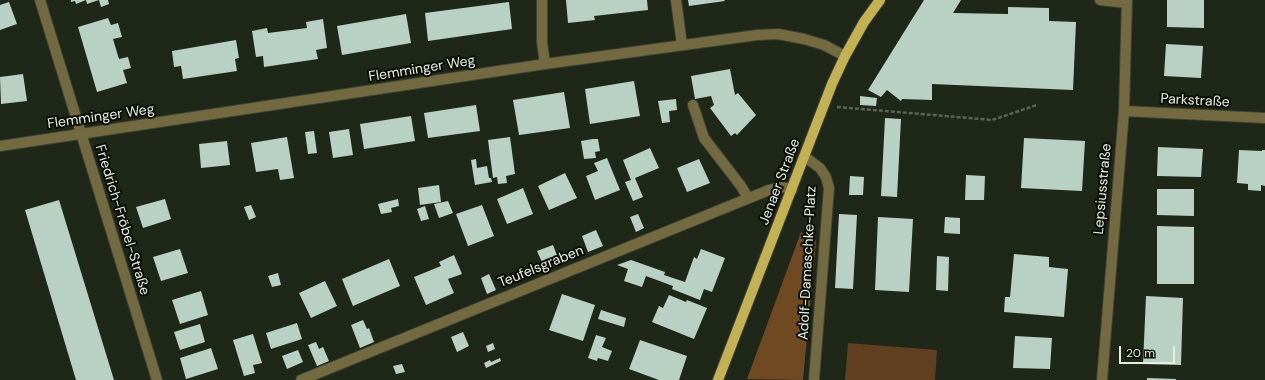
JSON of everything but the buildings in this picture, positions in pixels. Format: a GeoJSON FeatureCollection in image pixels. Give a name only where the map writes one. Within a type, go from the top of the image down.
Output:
{"type":"FeatureCollection","features":[{"type":"Feature","properties":{"kind":"main road","name":"Jenaer Straße"},"geometry":{"type":"LineString","coordinates":[[718,380],[845,56],[864,22],[880,0]]}},
{"type":"Feature","properties":{"kind":"street","name":"Friedrich-Fröbel-Straße"},"geometry":{"type":"LineString","coordinates":[[40,0],[80,134],[157,380]]}},
{"type":"Feature","properties":{"kind":"street"},"geometry":{"type":"LineString","coordinates":[[542,0],[542,42],[545,64]]}},
{"type":"Feature","properties":{"kind":"street"},"geometry":{"type":"LineString","coordinates":[[676,0],[682,45]]}},
{"type":"Feature","properties":{"kind":"street"},"geometry":{"type":"LineString","coordinates":[[1100,0],[1127,2]]}},
{"type":"Feature","properties":{"kind":"street","name":"Lepsiusstraße"},"geometry":{"type":"LineString","coordinates":[[1102,380],[1124,111],[1127,2]]}},
{"type":"Feature","properties":{"kind":"street","name":"Flemminger Weg"},"geometry":{"type":"LineString","coordinates":[[0,146],[545,64],[756,35],[778,34],[804,39],[824,45],[845,56]]}},
{"type":"Feature","properties":{"kind":"street"},"geometry":{"type":"LineString","coordinates":[[693,105],[704,138],[748,198]]}},
{"type":"Feature","properties":{"kind":"street","name":"Parkstraße"},"geometry":{"type":"LineString","coordinates":[[1124,111],[1265,118]]}},
{"type":"Feature","properties":{"kind":"street","name":"Adolf-Damaschke-Platz"},"geometry":{"type":"LineString","coordinates":[[805,157],[820,168],[826,177],[829,188],[814,380]]}},
{"type":"Feature","properties":{"kind":"street","name":"Teufelsgraben"},"geometry":{"type":"LineString","coordinates":[[302,380],[748,198],[783,186],[792,190]]}},
{"type":"Feature","properties":{"kind":"path"},"geometry":{"type":"LineString","coordinates":[[825,105],[846,109],[992,120],[1037,105]]}},
{"type":"Feature","properties":{"kind":"shaded area"},"geometry":{"type":"Polygon","coordinates":[[[801,232],[816,241],[803,380],[747,379],[801,232]]]}},
{"type":"Feature","properties":{"kind":"shaded area"},"geometry":{"type":"Polygon","coordinates":[[[848,343],[937,350],[935,380],[845,380],[848,343]]]}}]}
